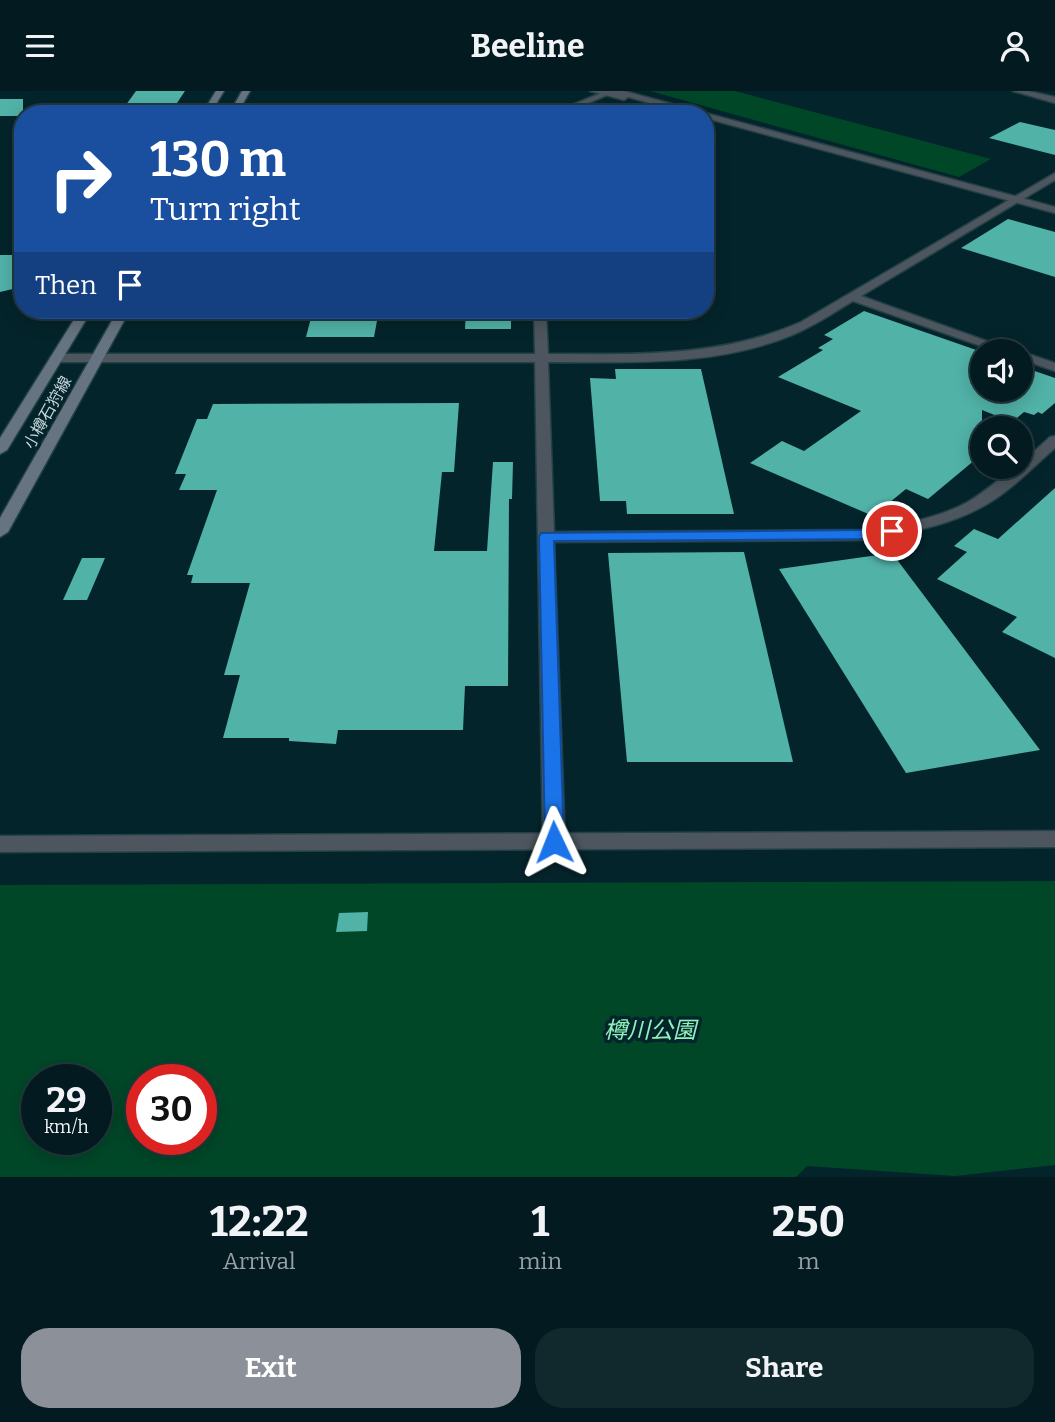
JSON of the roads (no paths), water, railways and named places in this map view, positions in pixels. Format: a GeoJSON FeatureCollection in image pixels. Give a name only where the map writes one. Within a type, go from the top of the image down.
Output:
{"type":"FeatureCollection","features":[{"type":"Feature","properties":{"kind":"main road","name":"小樽石狩線"},"geometry":{"type":"LineString","coordinates":[[0,450],[80,319]]}},
{"type":"Feature","properties":{"kind":"main road","name":"小樽石狩線"},"geometry":{"type":"LineString","coordinates":[[0,532],[119,319]]}},
{"type":"Feature","properties":{"kind":"street"},"geometry":{"type":"LineString","coordinates":[[594,91],[611,92],[658,105]]}},
{"type":"Feature","properties":{"kind":"street"},"geometry":{"type":"LineString","coordinates":[[1017,91],[1055,100]]}},
{"type":"Feature","properties":{"kind":"street"},"geometry":{"type":"LineString","coordinates":[[577,105],[611,92],[655,105]]}},
{"type":"Feature","properties":{"kind":"street"},"geometry":{"type":"LineString","coordinates":[[714,120],[1012,202],[1055,217]]}},
{"type":"Feature","properties":{"kind":"street"},"geometry":{"type":"LineString","coordinates":[[714,121],[1012,202],[1055,210]]}},
{"type":"Feature","properties":{"kind":"street"},"geometry":{"type":"LineString","coordinates":[[56,358],[657,358],[729,350],[777,338],[852,297],[1055,176]]}},
{"type":"Feature","properties":{"kind":"street"},"geometry":{"type":"LineString","coordinates":[[852,297],[973,339]]}},
{"type":"Feature","properties":{"kind":"street"},"geometry":{"type":"LineString","coordinates":[[540,319],[554,842]]}},
{"type":"Feature","properties":{"kind":"street"},"geometry":{"type":"LineString","coordinates":[[1033,359],[1055,367]]}},
{"type":"Feature","properties":{"kind":"street"},"geometry":{"type":"LineString","coordinates":[[546,537],[861,535],[892,531],[955,514],[986,499],[1055,440]]}},
{"type":"Feature","properties":{"kind":"street"},"geometry":{"type":"LineString","coordinates":[[0,844],[1055,839]]}},
{"type":"Feature","properties":{"kind":"park label","name":"樽川公園"},"geometry":{"type":"Point","coordinates":[650,1030]}}]}
